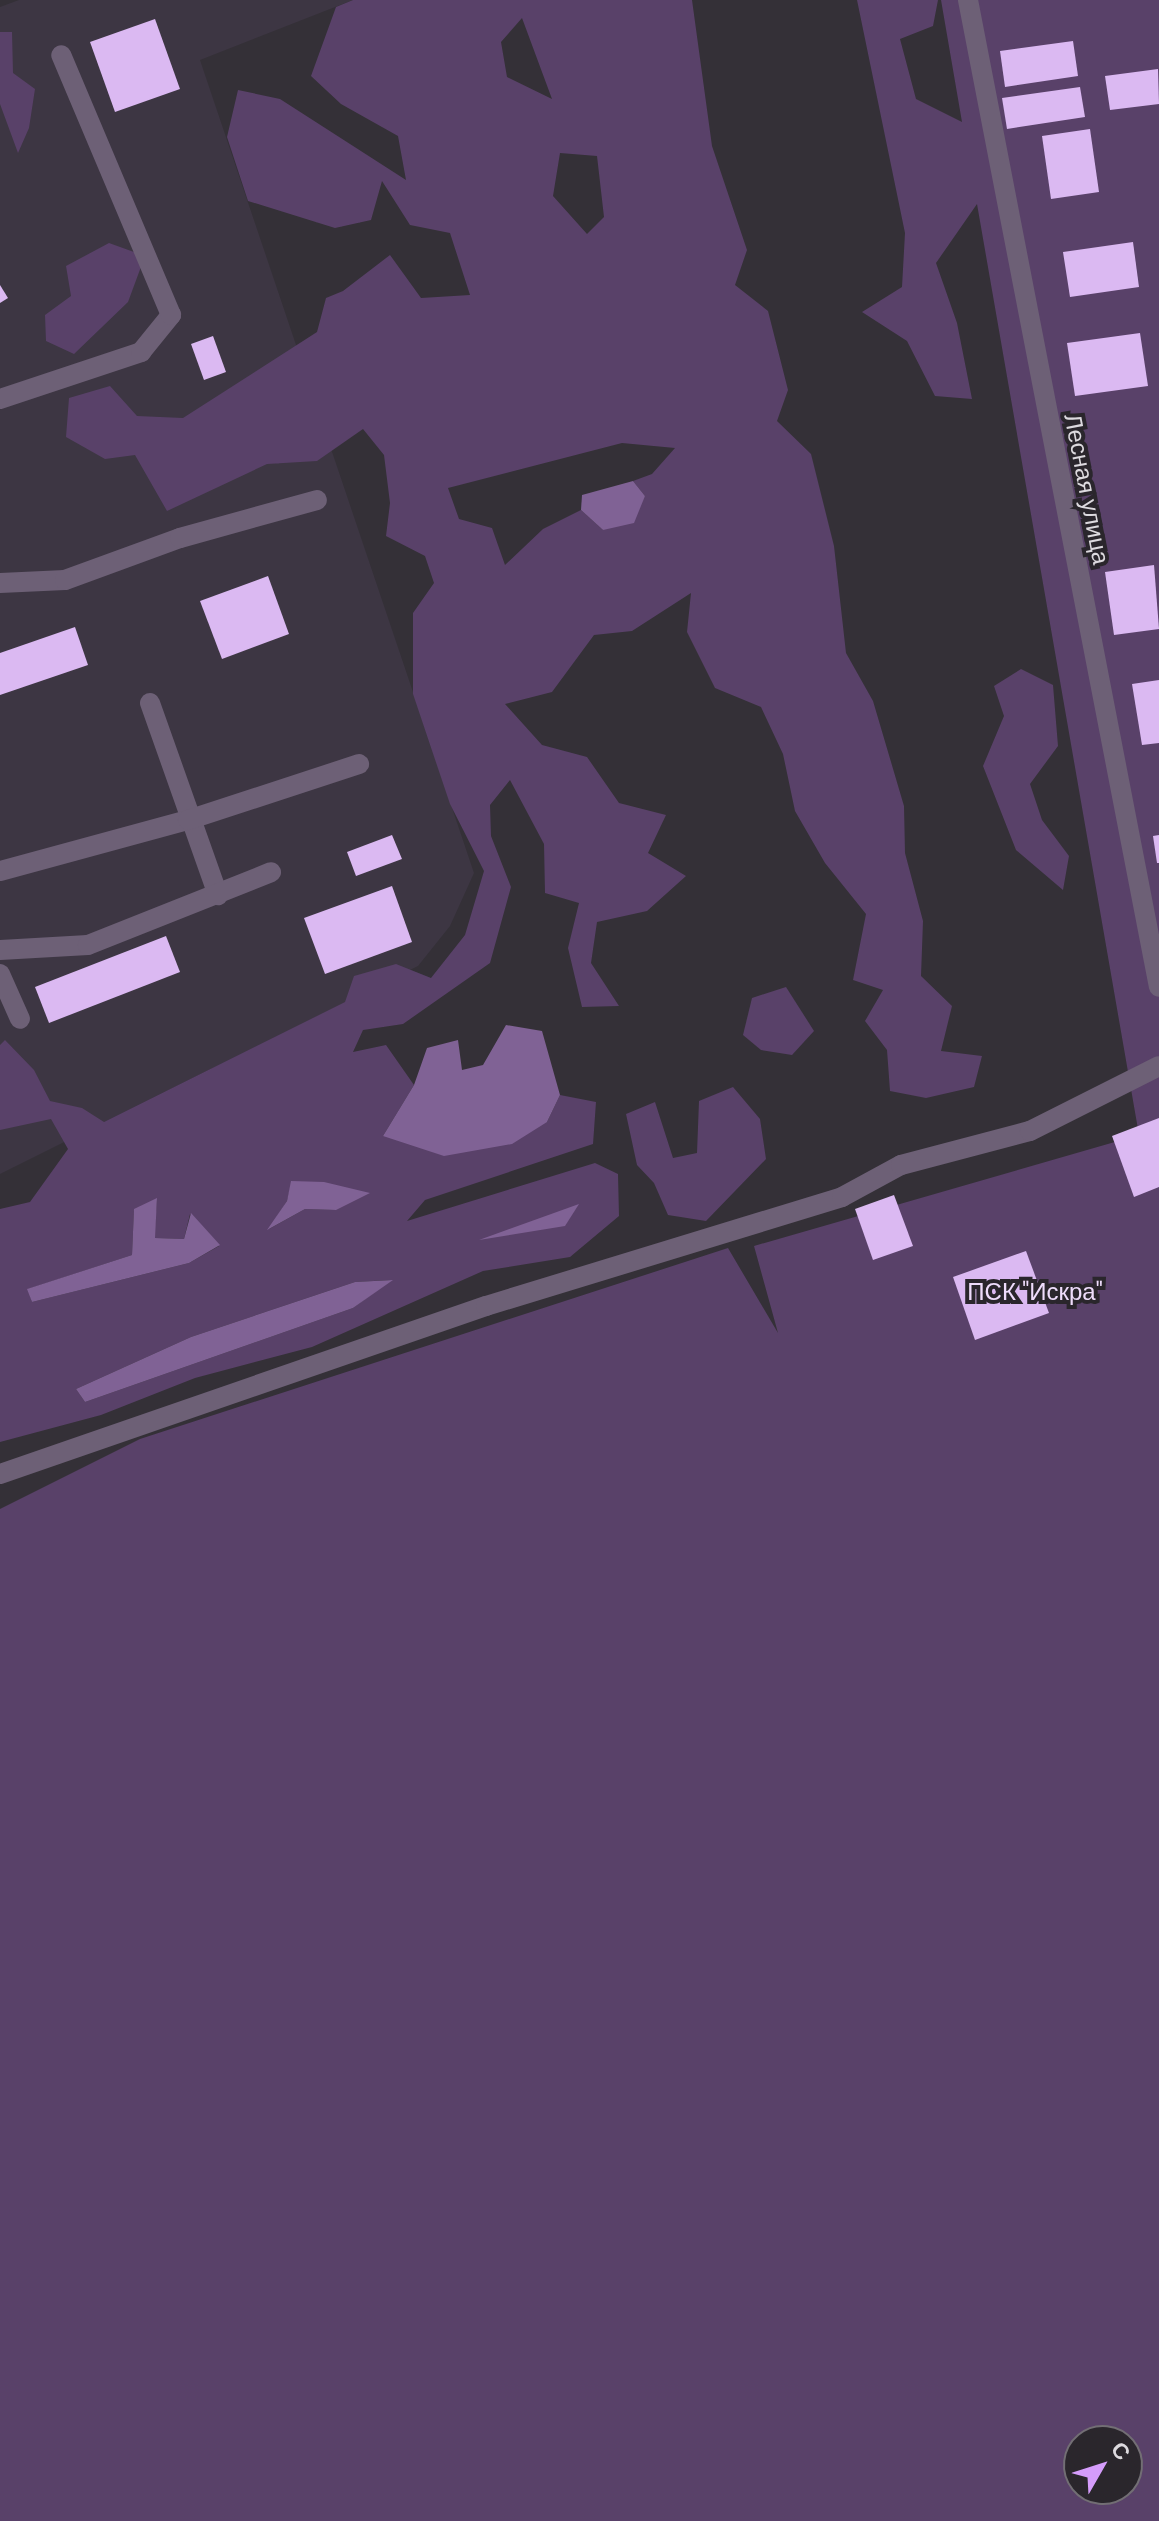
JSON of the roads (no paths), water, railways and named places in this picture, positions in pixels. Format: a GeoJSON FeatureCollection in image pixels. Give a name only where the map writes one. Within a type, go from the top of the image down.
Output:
{"type":"FeatureCollection","features":[{"type":"Feature","properties":{"kind":"street","name":"Лесная улица"},"geometry":{"type":"LineString","coordinates":[[968,0],[1159,987]]}},
{"type":"Feature","properties":{"kind":"street"},"geometry":{"type":"LineString","coordinates":[[0,399],[141,352],[171,315],[61,55]]}},
{"type":"Feature","properties":{"kind":"street"},"geometry":{"type":"LineString","coordinates":[[0,583],[65,580],[180,538],[317,500]]}},
{"type":"Feature","properties":{"kind":"street"},"geometry":{"type":"LineString","coordinates":[[150,703],[188,820],[218,895]]}},
{"type":"Feature","properties":{"kind":"street"},"geometry":{"type":"LineString","coordinates":[[0,871],[188,820],[359,764]]}},
{"type":"Feature","properties":{"kind":"street"},"geometry":{"type":"LineString","coordinates":[[0,950],[88,945],[271,872]]}},
{"type":"Feature","properties":{"kind":"street"},"geometry":{"type":"LineString","coordinates":[[0,974],[20,1019]]}},
{"type":"Feature","properties":{"kind":"street"},"geometry":{"type":"LineString","coordinates":[[0,1474],[486,1306],[842,1197],[901,1165],[1030,1131],[1159,1066]]}},
{"type":"Feature","properties":{"kind":"park label","name":"ПСК \"Искра\""},"geometry":{"type":"Point","coordinates":[1035,1292]}}]}
